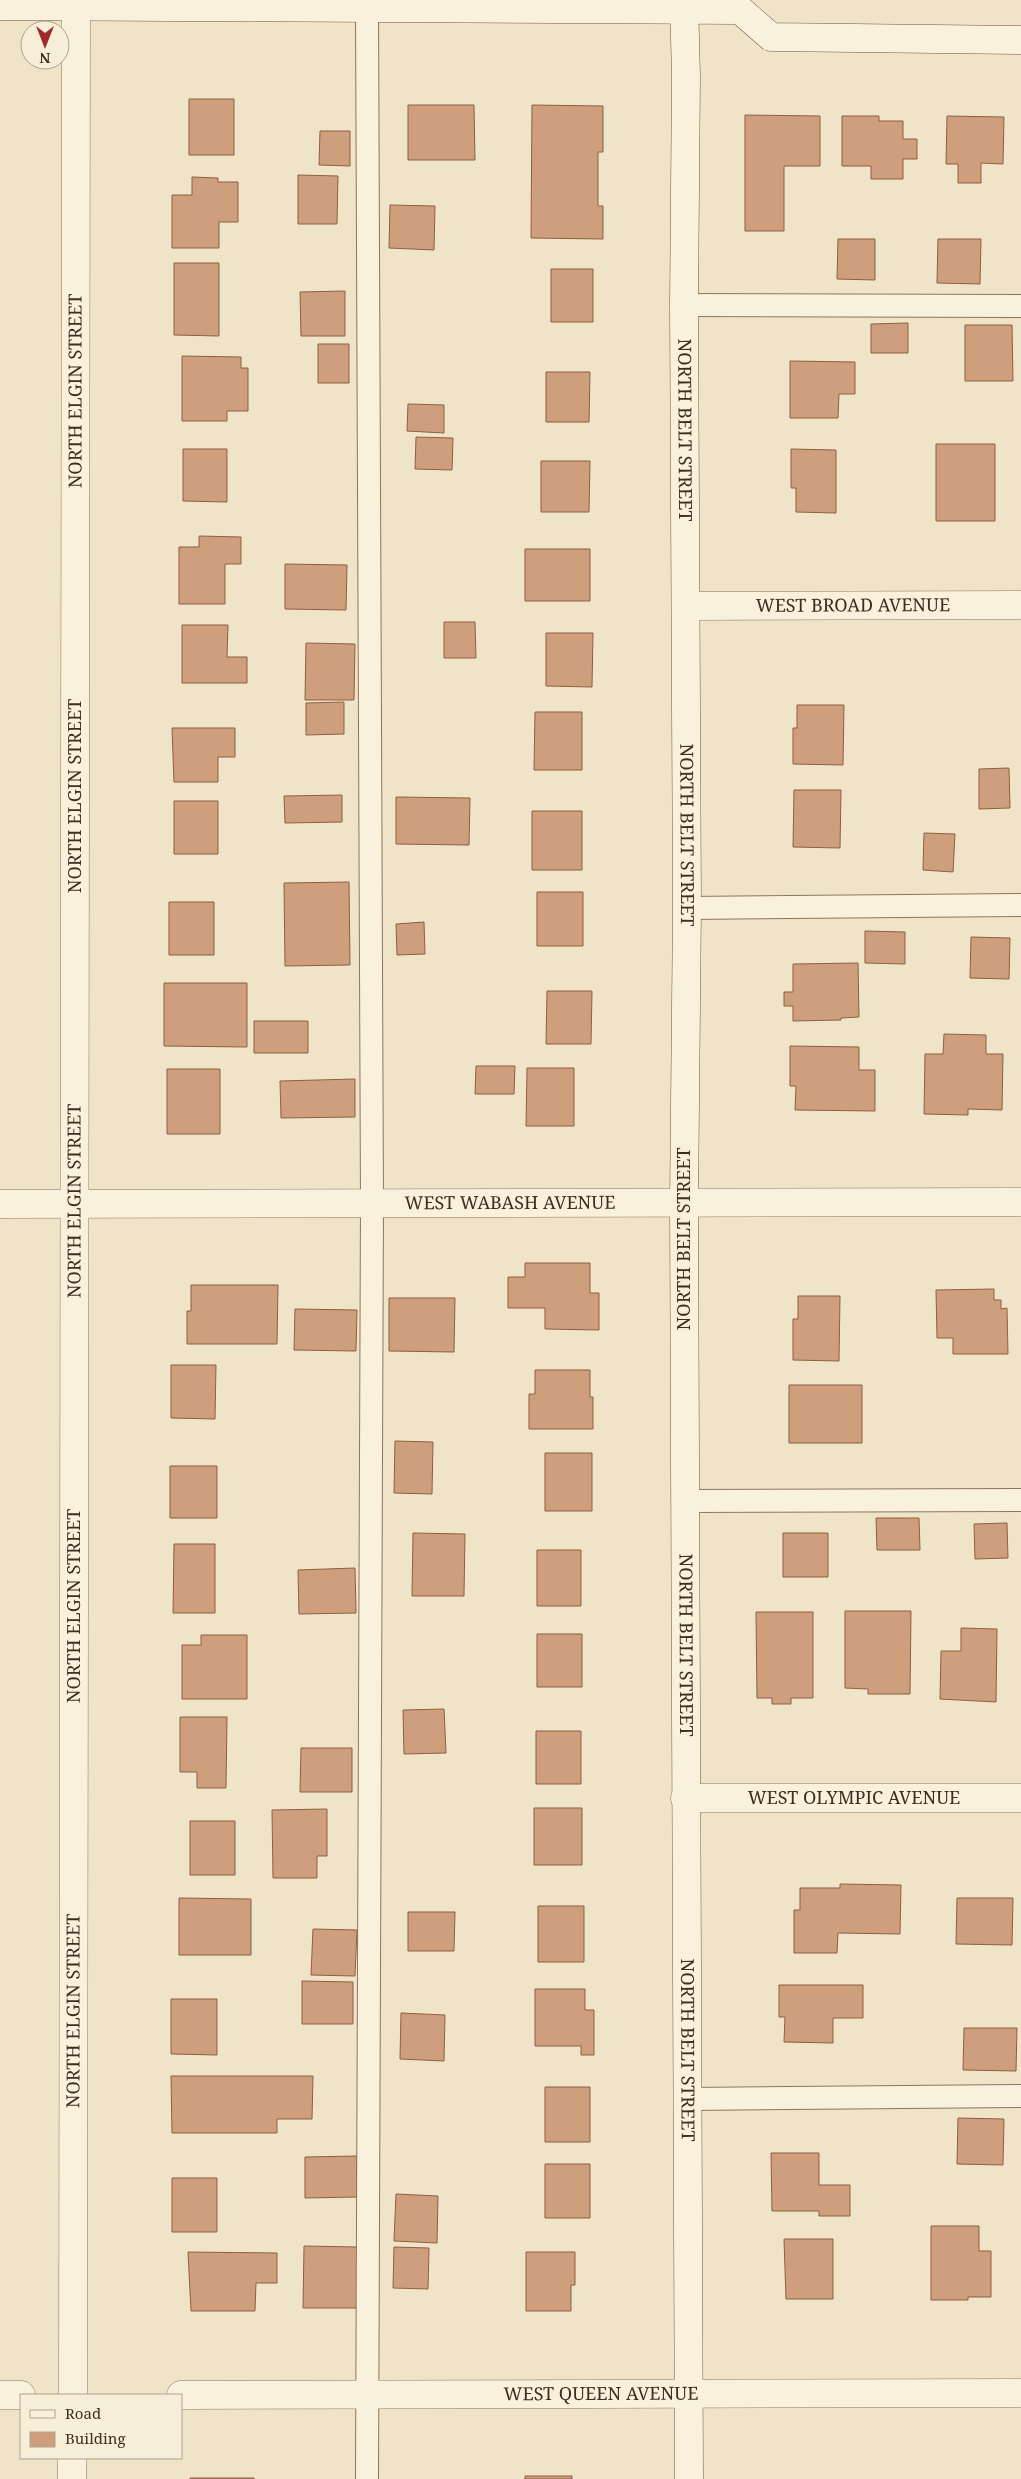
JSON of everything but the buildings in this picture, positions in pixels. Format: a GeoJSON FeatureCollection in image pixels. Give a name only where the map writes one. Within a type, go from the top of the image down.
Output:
{"type":"FeatureCollection","features":[{"type":"Feature","properties":{"kind":"street","name":"NORTH BELT STREET"},"geometry":{"type":"LineString","coordinates":[[684,5],[686,76],[684,305],[687,606],[687,908],[684,1203],[685,1798],[689,2479]]}},
{"type":"Feature","properties":{"kind":"street"},"geometry":{"type":"LineString","coordinates":[[0,6],[367,8],[744,5],[771,37],[1021,40]]}},
{"type":"Feature","properties":{"kind":"street","name":"NORTH ELGIN STREET"},"geometry":{"type":"LineString","coordinates":[[72,2394],[76,7]]}},
{"type":"Feature","properties":{"kind":"street","name":"WEST BROAD AVENUE"},"geometry":{"type":"LineString","coordinates":[[687,606],[1021,605]]}},
{"type":"Feature","properties":{"kind":"street","name":"WEST WABASH AVENUE"},"geometry":{"type":"LineString","coordinates":[[0,1204],[1021,1202]]}},
{"type":"Feature","properties":{"kind":"street","name":"WEST OLYMPIC AVENUE"},"geometry":{"type":"LineString","coordinates":[[685,1798],[1021,1798]]}},
{"type":"Feature","properties":{"kind":"street","name":"WEST QUEEN AVENUE"},"geometry":{"type":"LineString","coordinates":[[182,2395],[1021,2393]]}},
{"type":"Feature","properties":{"kind":"street"},"geometry":{"type":"LineString","coordinates":[[0,2395],[20,2395]]}},
{"type":"Feature","properties":{"kind":"street"},"geometry":{"type":"LineString","coordinates":[[72,2459],[72,2479]]}},
{"type":"Feature","properties":{"kind":"lane"},"geometry":{"type":"LineString","coordinates":[[367,8],[372,1204],[367,2479]]}},
{"type":"Feature","properties":{"kind":"lane"},"geometry":{"type":"LineString","coordinates":[[684,305],[1021,306]]}},
{"type":"Feature","properties":{"kind":"lane"},"geometry":{"type":"LineString","coordinates":[[687,908],[1021,906]]}},
{"type":"Feature","properties":{"kind":"lane"},"geometry":{"type":"LineString","coordinates":[[685,1501],[1021,1500]]}},
{"type":"Feature","properties":{"kind":"lane"},"geometry":{"type":"LineString","coordinates":[[687,2099],[1021,2096]]}}]}
